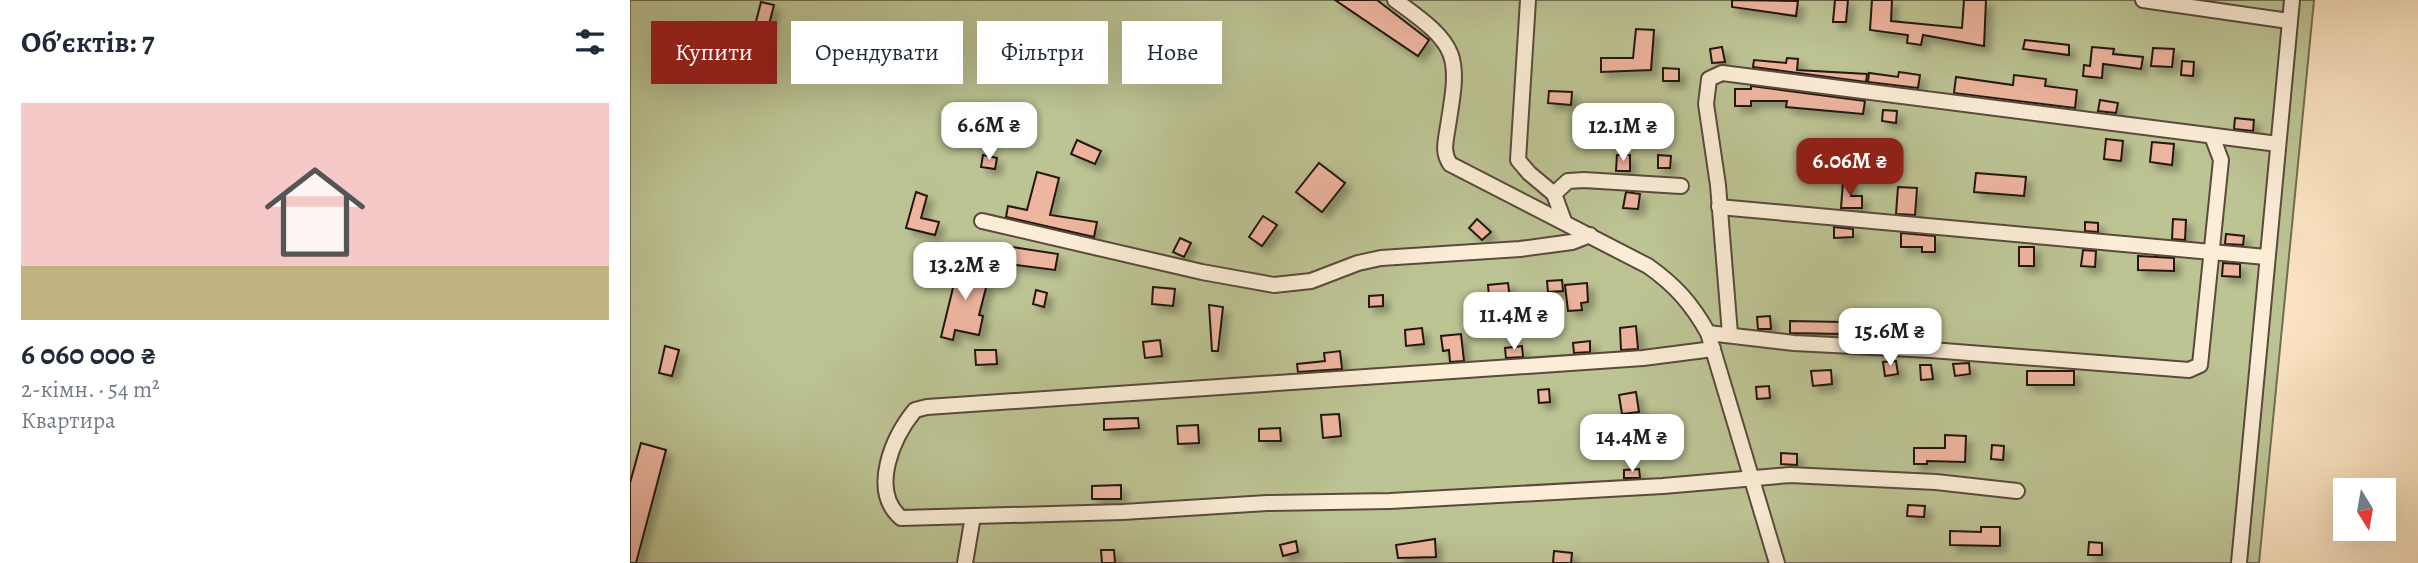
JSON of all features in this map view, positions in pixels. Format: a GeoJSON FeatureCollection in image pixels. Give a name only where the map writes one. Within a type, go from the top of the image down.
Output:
{"type":"FeatureCollection","features":[{"type":"Feature","properties":{"kind":"street"},"geometry":{"type":"LineString","coordinates":[[1395,0],[1445,39],[1453,52],[1455,83],[1444,149],[1450,164],[1648,266],[1676,286],[1697,312],[1708,333],[1777,563]]}},
{"type":"Feature","properties":{"kind":"street"},"geometry":{"type":"LineString","coordinates":[[1528,0],[1518,160],[1554,194],[1564,221]]}},
{"type":"Feature","properties":{"kind":"street"},"geometry":{"type":"LineString","coordinates":[[2143,0],[2289,21]]}},
{"type":"Feature","properties":{"kind":"street"},"geometry":{"type":"LineString","coordinates":[[2239,563],[2292,0]]}},
{"type":"Feature","properties":{"kind":"street"},"geometry":{"type":"LineString","coordinates":[[1730,334],[1706,90],[1709,79],[1722,74],[2278,144]]}},
{"type":"Feature","properties":{"kind":"street"},"geometry":{"type":"LineString","coordinates":[[1708,333],[1794,344],[1931,350],[2189,370],[2200,365],[2221,160],[2212,136]]}},
{"type":"Feature","properties":{"kind":"street"},"geometry":{"type":"LineString","coordinates":[[1554,194],[1568,181],[1681,186]]}},
{"type":"Feature","properties":{"kind":"street"},"geometry":{"type":"LineString","coordinates":[[1719,207],[2266,257]]}},
{"type":"Feature","properties":{"kind":"street"},"geometry":{"type":"LineString","coordinates":[[982,221],[1214,275],[1274,285],[1311,281],[1358,263],[1381,258],[1520,249],[1572,242],[1590,235]]}},
{"type":"Feature","properties":{"kind":"street"},"geometry":{"type":"LineString","coordinates":[[1713,349],[1643,358],[1028,398],[915,410],[891,447],[887,474],[890,509],[901,518],[1267,503],[1390,501],[1663,486],[1790,475],[1923,481],[2017,491]]}},
{"type":"Feature","properties":{"kind":"street"},"geometry":{"type":"LineString","coordinates":[[965,563],[972,516]]}},
{"type":"Feature","properties":{"kind":"green space"},"geometry":{"type":"Polygon","coordinates":[[[630,0],[2314,0],[2259,563],[630,563],[630,0]]]}},
{"type":"Feature","properties":{"kind":"building"},"geometry":{"type":"Polygon","coordinates":[[[1335,0],[1377,0],[1429,40],[1418,56],[1335,0]]]}},
{"type":"Feature","properties":{"kind":"building"},"geometry":{"type":"Polygon","coordinates":[[[1732,0],[1798,1],[1796,16],[1732,7],[1732,0]]]}},
{"type":"Feature","properties":{"kind":"building"},"geometry":{"type":"Polygon","coordinates":[[[1835,0],[1848,0],[1846,22],[1833,22],[1835,0]]]}},
{"type":"Feature","properties":{"kind":"building"},"geometry":{"type":"Polygon","coordinates":[[[1872,0],[1892,0],[1891,21],[1962,28],[1964,0],[1986,0],[1984,46],[1923,35],[1921,45],[1907,43],[1908,35],[1870,30],[1872,0]]]}},
{"type":"Feature","properties":{"kind":"building"},"geometry":{"type":"Polygon","coordinates":[[[761,2],[774,5],[770,21],[756,21],[761,2]]]}},
{"type":"Feature","properties":{"kind":"building"},"geometry":{"type":"Polygon","coordinates":[[[1636,29],[1654,30],[1651,70],[1601,72],[1601,58],[1633,58],[1636,29]]]}},
{"type":"Feature","properties":{"kind":"building"},"geometry":{"type":"Polygon","coordinates":[[[2025,40],[2069,45],[2069,55],[2023,49],[2025,40]]]}},
{"type":"Feature","properties":{"kind":"building"},"geometry":{"type":"Polygon","coordinates":[[[1722,47],[1725,62],[1712,63],[1710,49],[1722,47]]]}},
{"type":"Feature","properties":{"kind":"building"},"geometry":{"type":"Polygon","coordinates":[[[2092,47],[2114,49],[2113,54],[2143,57],[2141,69],[2103,64],[2102,78],[2083,76],[2084,65],[2090,66],[2092,47]]]}},
{"type":"Feature","properties":{"kind":"building"},"geometry":{"type":"Polygon","coordinates":[[[2153,48],[2174,49],[2172,67],[2151,66],[2153,48]]]}},
{"type":"Feature","properties":{"kind":"building"},"geometry":{"type":"Polygon","coordinates":[[[1787,58],[1798,59],[1797,70],[1867,74],[1866,82],[1753,67],[1754,60],[1786,63],[1787,58]]]}},
{"type":"Feature","properties":{"kind":"building"},"geometry":{"type":"Polygon","coordinates":[[[2182,61],[2194,62],[2193,76],[2181,75],[2182,61]]]}},
{"type":"Feature","properties":{"kind":"building"},"geometry":{"type":"Polygon","coordinates":[[[1663,68],[1679,69],[1679,81],[1663,81],[1663,68]]]}},
{"type":"Feature","properties":{"kind":"building"},"geometry":{"type":"Polygon","coordinates":[[[1899,72],[1920,75],[1918,88],[1868,82],[1869,73],[1898,77],[1899,72]]]}},
{"type":"Feature","properties":{"kind":"building"},"geometry":{"type":"Polygon","coordinates":[[[2014,75],[2046,79],[2045,86],[2077,90],[2075,108],[1954,93],[1956,77],[2013,85],[2014,75]]]}},
{"type":"Feature","properties":{"kind":"building"},"geometry":{"type":"Polygon","coordinates":[[[1751,86],[1865,101],[1863,114],[1786,107],[1787,101],[1751,101],[1751,106],[1735,106],[1735,89],[1751,89],[1751,86]]]}},
{"type":"Feature","properties":{"kind":"building"},"geometry":{"type":"Polygon","coordinates":[[[1549,91],[1572,92],[1571,105],[1548,103],[1549,91]]]}},
{"type":"Feature","properties":{"kind":"building"},"geometry":{"type":"Polygon","coordinates":[[[2100,100],[2118,103],[2116,113],[2098,111],[2100,100]]]}},
{"type":"Feature","properties":{"kind":"building"},"geometry":{"type":"Polygon","coordinates":[[[1883,110],[1897,111],[1896,123],[1882,121],[1883,110]]]}},
{"type":"Feature","properties":{"kind":"building"},"geometry":{"type":"Polygon","coordinates":[[[2235,118],[2254,120],[2253,131],[2234,129],[2235,118]]]}},
{"type":"Feature","properties":{"kind":"building"},"geometry":{"type":"Polygon","coordinates":[[[2106,139],[2123,141],[2121,161],[2104,159],[2106,139]]]}},
{"type":"Feature","properties":{"kind":"building"},"geometry":{"type":"Polygon","coordinates":[[[1077,140],[1101,151],[1095,164],[1071,154],[1077,140]]]}},
{"type":"Feature","properties":{"kind":"building"},"geometry":{"type":"Polygon","coordinates":[[[1814,141],[1832,142],[1832,154],[1813,153],[1814,141]]]}},
{"type":"Feature","properties":{"kind":"building"},"geometry":{"type":"Polygon","coordinates":[[[2152,142],[2174,144],[2172,165],[2150,162],[2152,142]]]}},
{"type":"Feature","properties":{"kind":"building"},"geometry":{"type":"Polygon","coordinates":[[[983,155],[997,158],[995,169],[981,167],[983,155]]]}},
{"type":"Feature","properties":{"kind":"building"},"geometry":{"type":"Polygon","coordinates":[[[1617,155],[1630,155],[1630,171],[1616,171],[1617,155]]]}},
{"type":"Feature","properties":{"kind":"building"},"geometry":{"type":"Polygon","coordinates":[[[1658,155],[1671,156],[1670,168],[1658,168],[1658,155]]]}},
{"type":"Feature","properties":{"kind":"building"},"geometry":{"type":"Polygon","coordinates":[[[1319,163],[1345,183],[1322,212],[1296,192],[1319,163]]]}},
{"type":"Feature","properties":{"kind":"building"},"geometry":{"type":"Polygon","coordinates":[[[1037,172],[1059,178],[1050,215],[1097,222],[1094,237],[1006,217],[1008,206],[1027,210],[1037,172]]]}},
{"type":"Feature","properties":{"kind":"building"},"geometry":{"type":"Polygon","coordinates":[[[1976,173],[2026,177],[2024,196],[1974,192],[1976,173]]]}},
{"type":"Feature","properties":{"kind":"building"},"geometry":{"type":"Polygon","coordinates":[[[1843,182],[1851,182],[1851,196],[1862,196],[1862,208],[1841,208],[1843,182]]]}},
{"type":"Feature","properties":{"kind":"building"},"geometry":{"type":"Polygon","coordinates":[[[1898,187],[1917,188],[1915,215],[1896,214],[1898,187]]]}},
{"type":"Feature","properties":{"kind":"building"},"geometry":{"type":"Polygon","coordinates":[[[916,192],[927,196],[921,218],[939,222],[935,235],[906,228],[916,192]]]}},
{"type":"Feature","properties":{"kind":"building"},"geometry":{"type":"Polygon","coordinates":[[[1626,192],[1640,194],[1638,209],[1623,208],[1626,192]]]}},
{"type":"Feature","properties":{"kind":"building"},"geometry":{"type":"Polygon","coordinates":[[[1263,216],[1277,225],[1262,246],[1249,237],[1263,216]]]}},
{"type":"Feature","properties":{"kind":"building"},"geometry":{"type":"Polygon","coordinates":[[[1477,219],[1491,232],[1482,240],[1469,228],[1477,219]]]}},
{"type":"Feature","properties":{"kind":"building"},"geometry":{"type":"Polygon","coordinates":[[[2173,219],[2186,220],[2185,240],[2172,239],[2173,219]]]}},
{"type":"Feature","properties":{"kind":"building"},"geometry":{"type":"Polygon","coordinates":[[[2085,222],[2098,223],[2098,232],[2085,231],[2085,222]]]}},
{"type":"Feature","properties":{"kind":"building"},"geometry":{"type":"Polygon","coordinates":[[[1834,227],[1853,229],[1853,237],[1834,238],[1834,227]]]}},
{"type":"Feature","properties":{"kind":"building"},"geometry":{"type":"Polygon","coordinates":[[[1901,233],[1935,236],[1935,252],[1922,252],[1922,247],[1901,247],[1901,233]]]}},
{"type":"Feature","properties":{"kind":"building"},"geometry":{"type":"Polygon","coordinates":[[[2226,234],[2244,236],[2243,245],[2225,244],[2226,234]]]}},
{"type":"Feature","properties":{"kind":"building"},"geometry":{"type":"Polygon","coordinates":[[[1180,238],[1191,243],[1184,257],[1173,252],[1180,238]]]}},
{"type":"Feature","properties":{"kind":"building"},"geometry":{"type":"Polygon","coordinates":[[[1012,247],[1058,254],[1055,270],[1008,264],[1012,247]]]}},
{"type":"Feature","properties":{"kind":"building"},"geometry":{"type":"Polygon","coordinates":[[[2019,247],[2034,247],[2034,266],[2019,266],[2019,247]]]}},
{"type":"Feature","properties":{"kind":"building"},"geometry":{"type":"Polygon","coordinates":[[[2083,250],[2096,251],[2095,267],[2081,266],[2083,250]]]}},
{"type":"Feature","properties":{"kind":"building"},"geometry":{"type":"Polygon","coordinates":[[[962,251],[974,254],[968,279],[987,284],[979,315],[983,316],[979,335],[955,330],[953,340],[941,337],[962,251]]]}},
{"type":"Feature","properties":{"kind":"building"},"geometry":{"type":"Polygon","coordinates":[[[2138,256],[2174,258],[2174,271],[2138,270],[2138,256]]]}},
{"type":"Feature","properties":{"kind":"building"},"geometry":{"type":"Polygon","coordinates":[[[2223,263],[2240,264],[2240,277],[2222,276],[2223,263]]]}},
{"type":"Feature","properties":{"kind":"building"},"geometry":{"type":"Polygon","coordinates":[[[1562,280],[1563,291],[1548,292],[1547,281],[1562,280]]]}},
{"type":"Feature","properties":{"kind":"building"},"geometry":{"type":"Polygon","coordinates":[[[1508,283],[1511,307],[1536,305],[1537,317],[1499,320],[1497,295],[1489,296],[1488,285],[1508,283]]]}},
{"type":"Feature","properties":{"kind":"building"},"geometry":{"type":"Polygon","coordinates":[[[1587,283],[1588,302],[1581,303],[1582,310],[1568,311],[1565,285],[1587,283]]]}},
{"type":"Feature","properties":{"kind":"building"},"geometry":{"type":"Polygon","coordinates":[[[1153,287],[1175,289],[1173,306],[1152,304],[1153,287]]]}},
{"type":"Feature","properties":{"kind":"building"},"geometry":{"type":"Polygon","coordinates":[[[1036,290],[1047,293],[1044,307],[1033,304],[1036,290]]]}},
{"type":"Feature","properties":{"kind":"building"},"geometry":{"type":"Polygon","coordinates":[[[1383,295],[1383,306],[1369,307],[1369,296],[1383,295]]]}},
{"type":"Feature","properties":{"kind":"building"},"geometry":{"type":"Polygon","coordinates":[[[1209,305],[1223,307],[1218,351],[1212,351],[1209,305]]]}},
{"type":"Feature","properties":{"kind":"building"},"geometry":{"type":"Polygon","coordinates":[[[1770,316],[1771,329],[1758,329],[1757,317],[1770,316]]]}},
{"type":"Feature","properties":{"kind":"building"},"geometry":{"type":"Polygon","coordinates":[[[1790,321],[1842,322],[1843,334],[1790,333],[1790,321]]]}},
{"type":"Feature","properties":{"kind":"building"},"geometry":{"type":"Polygon","coordinates":[[[1636,326],[1638,349],[1621,350],[1620,328],[1636,326]]]}},
{"type":"Feature","properties":{"kind":"building"},"geometry":{"type":"Polygon","coordinates":[[[1422,328],[1424,344],[1406,346],[1405,330],[1422,328]]]}},
{"type":"Feature","properties":{"kind":"building"},"geometry":{"type":"Polygon","coordinates":[[[1461,334],[1464,361],[1450,362],[1449,350],[1443,351],[1441,336],[1461,334]]]}},
{"type":"Feature","properties":{"kind":"building"},"geometry":{"type":"Polygon","coordinates":[[[1160,340],[1162,356],[1145,358],[1143,342],[1160,340]]]}},
{"type":"Feature","properties":{"kind":"building"},"geometry":{"type":"Polygon","coordinates":[[[1590,341],[1590,352],[1574,353],[1573,343],[1590,341]]]}},
{"type":"Feature","properties":{"kind":"building"},"geometry":{"type":"Polygon","coordinates":[[[665,346],[679,350],[672,376],[659,373],[665,346]]]}},
{"type":"Feature","properties":{"kind":"building"},"geometry":{"type":"Polygon","coordinates":[[[1522,346],[1523,357],[1506,358],[1505,348],[1522,346]]]}},
{"type":"Feature","properties":{"kind":"building"},"geometry":{"type":"Polygon","coordinates":[[[975,350],[996,350],[997,364],[976,365],[975,350]]]}},
{"type":"Feature","properties":{"kind":"building"},"geometry":{"type":"Polygon","coordinates":[[[1340,351],[1342,369],[1298,372],[1297,364],[1325,361],[1324,353],[1340,351]]]}},
{"type":"Feature","properties":{"kind":"building"},"geometry":{"type":"Polygon","coordinates":[[[1896,361],[1898,374],[1885,376],[1883,362],[1896,361]]]}},
{"type":"Feature","properties":{"kind":"building"},"geometry":{"type":"Polygon","coordinates":[[[1969,363],[1970,374],[1955,376],[1953,364],[1969,363]]]}},
{"type":"Feature","properties":{"kind":"building"},"geometry":{"type":"Polygon","coordinates":[[[1920,365],[1931,365],[1933,379],[1921,380],[1920,365]]]}},
{"type":"Feature","properties":{"kind":"building"},"geometry":{"type":"Polygon","coordinates":[[[1831,370],[1832,384],[1813,386],[1811,371],[1831,370]]]}},
{"type":"Feature","properties":{"kind":"building"},"geometry":{"type":"Polygon","coordinates":[[[2027,371],[2074,371],[2074,385],[2027,385],[2027,371]]]}},
{"type":"Feature","properties":{"kind":"building"},"geometry":{"type":"Polygon","coordinates":[[[1769,386],[1770,398],[1757,399],[1756,387],[1769,386]]]}},
{"type":"Feature","properties":{"kind":"building"},"geometry":{"type":"Polygon","coordinates":[[[1549,389],[1550,402],[1539,403],[1538,390],[1549,389]]]}},
{"type":"Feature","properties":{"kind":"building"},"geometry":{"type":"Polygon","coordinates":[[[1636,392],[1639,412],[1622,414],[1619,395],[1636,392]]]}},
{"type":"Feature","properties":{"kind":"building"},"geometry":{"type":"Polygon","coordinates":[[[1339,414],[1341,436],[1323,438],[1321,415],[1339,414]]]}},
{"type":"Feature","properties":{"kind":"building"},"geometry":{"type":"Polygon","coordinates":[[[1138,418],[1139,428],[1104,430],[1104,419],[1138,418]]]}},
{"type":"Feature","properties":{"kind":"building"},"geometry":{"type":"Polygon","coordinates":[[[1198,425],[1199,443],[1178,444],[1177,426],[1198,425]]]}},
{"type":"Feature","properties":{"kind":"building"},"geometry":{"type":"Polygon","coordinates":[[[1280,428],[1281,441],[1259,441],[1259,429],[1280,428]]]}},
{"type":"Feature","properties":{"kind":"building"},"geometry":{"type":"Polygon","coordinates":[[[1945,435],[1966,436],[1965,462],[1927,461],[1927,464],[1914,464],[1914,448],[1945,448],[1945,435]]]}},
{"type":"Feature","properties":{"kind":"building"},"geometry":{"type":"Polygon","coordinates":[[[641,443],[666,450],[636,563],[630,563],[630,483],[641,443]]]}},
{"type":"Feature","properties":{"kind":"building"},"geometry":{"type":"Polygon","coordinates":[[[1992,445],[2004,446],[2003,460],[1991,459],[1992,445]]]}},
{"type":"Feature","properties":{"kind":"building"},"geometry":{"type":"Polygon","coordinates":[[[1781,453],[1797,454],[1797,465],[1781,464],[1781,453]]]}},
{"type":"Feature","properties":{"kind":"building"},"geometry":{"type":"Polygon","coordinates":[[[1639,469],[1640,478],[1624,478],[1624,470],[1639,469]]]}},
{"type":"Feature","properties":{"kind":"building"},"geometry":{"type":"Polygon","coordinates":[[[1121,485],[1121,499],[1092,499],[1092,486],[1121,485]]]}},
{"type":"Feature","properties":{"kind":"building"},"geometry":{"type":"Polygon","coordinates":[[[1908,505],[1925,506],[1924,517],[1907,516],[1908,505]]]}},
{"type":"Feature","properties":{"kind":"building"},"geometry":{"type":"Polygon","coordinates":[[[1981,527],[2000,527],[2000,546],[1950,545],[1950,531],[1981,532],[1981,527]]]}},
{"type":"Feature","properties":{"kind":"building"},"geometry":{"type":"Polygon","coordinates":[[[1435,539],[1436,557],[1398,558],[1396,545],[1435,539]]]}},
{"type":"Feature","properties":{"kind":"building"},"geometry":{"type":"Polygon","coordinates":[[[1296,541],[1298,552],[1283,556],[1280,545],[1296,541]]]}},
{"type":"Feature","properties":{"kind":"building"},"geometry":{"type":"Polygon","coordinates":[[[2089,542],[2102,543],[2102,555],[2088,555],[2089,542]]]}},
{"type":"Feature","properties":{"kind":"building"},"geometry":{"type":"Polygon","coordinates":[[[1101,550],[1114,550],[1115,563],[1102,563],[1101,550]]]}},
{"type":"Feature","properties":{"kind":"building"},"geometry":{"type":"Polygon","coordinates":[[[1554,551],[1572,553],[1571,563],[1553,563],[1554,551]]]}}]}
